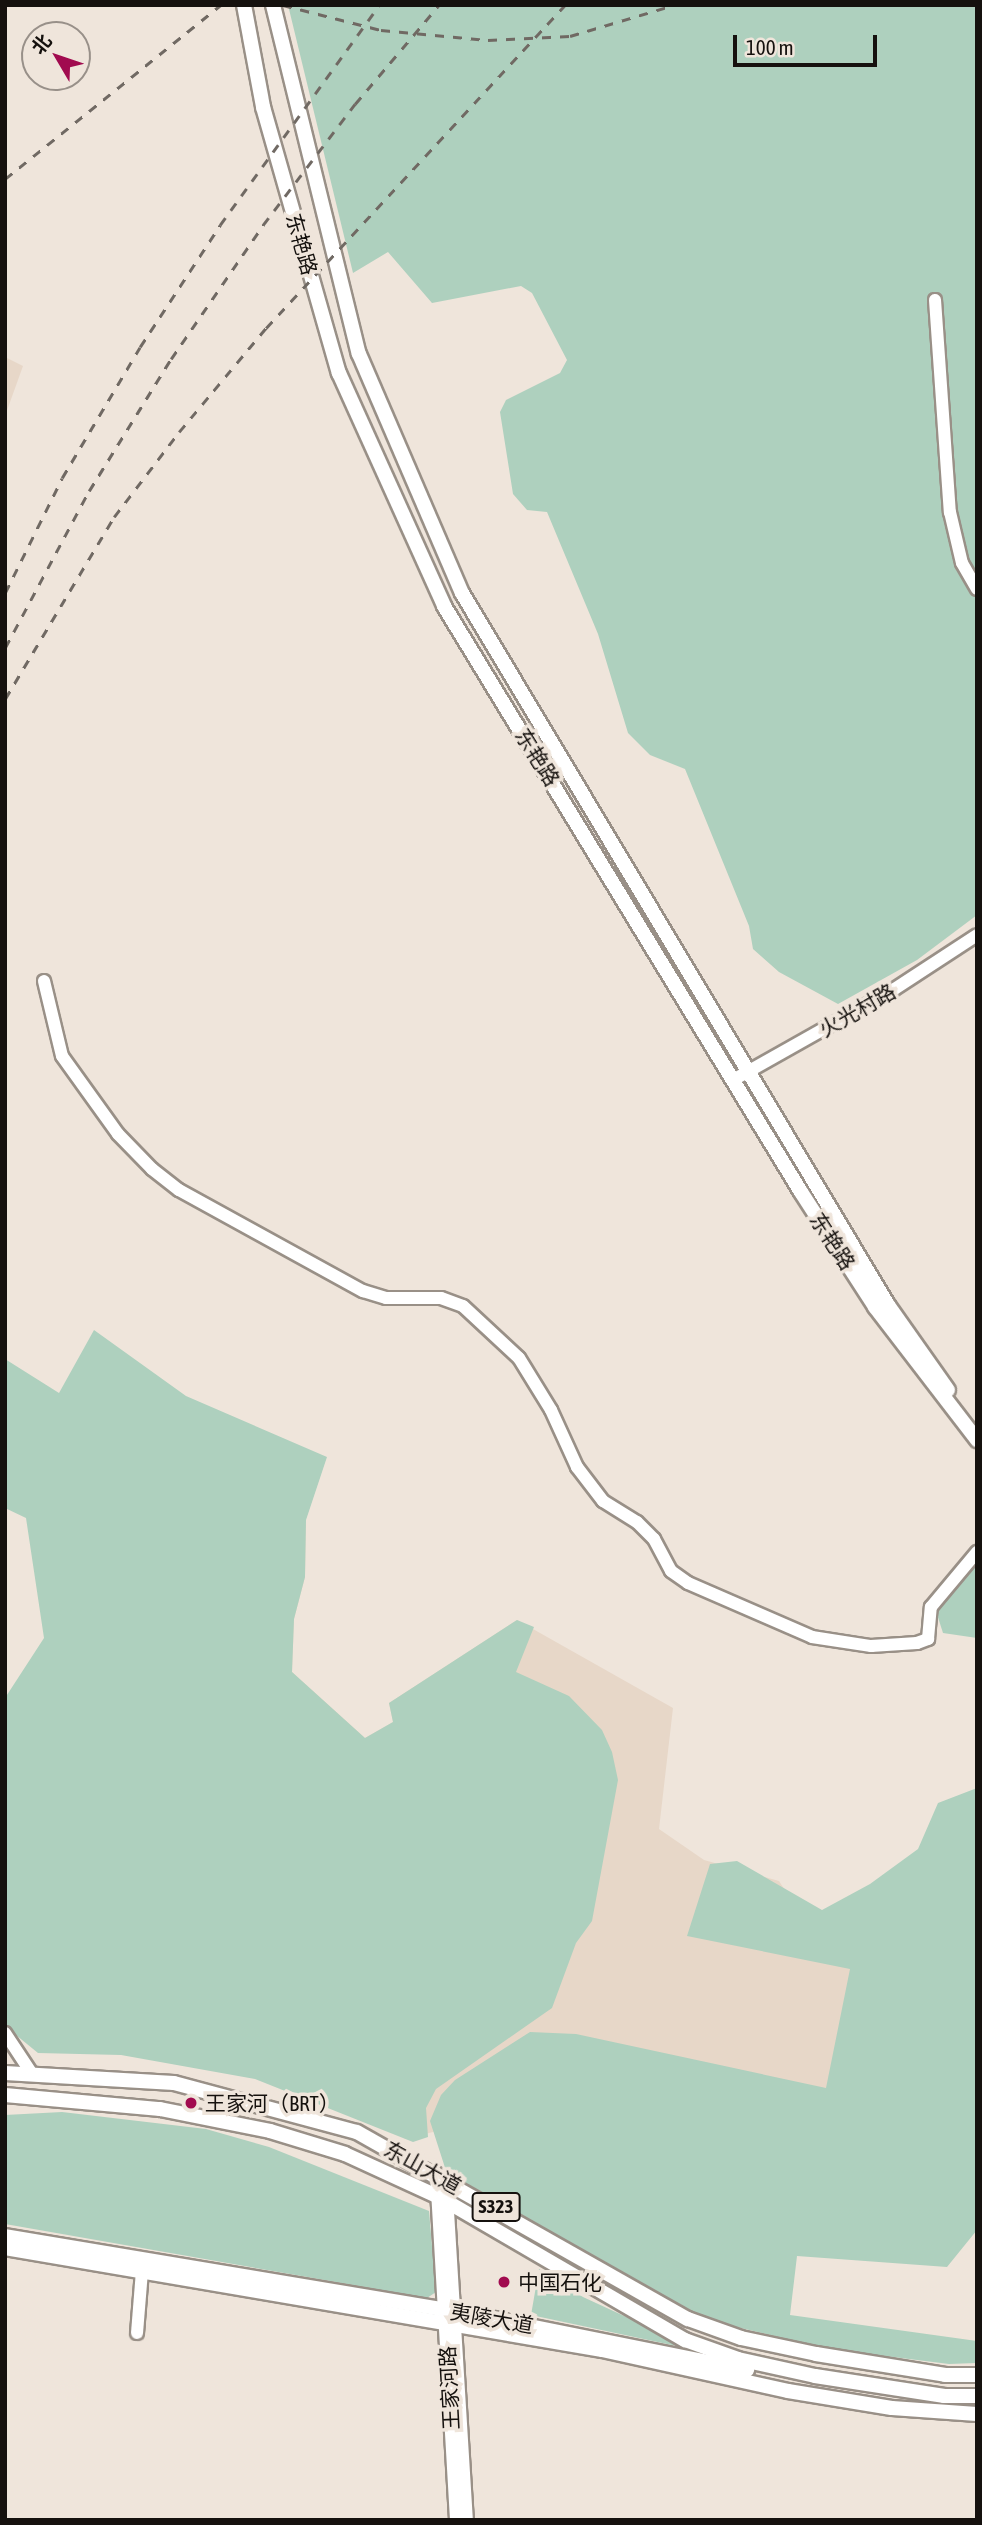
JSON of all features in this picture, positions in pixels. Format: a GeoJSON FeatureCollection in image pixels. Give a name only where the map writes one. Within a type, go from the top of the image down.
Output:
{"type":"FeatureCollection","features":[{"type":"Feature","properties":{"kind":"main road","name":"东艳路"},"geometry":{"type":"LineString","coordinates":[[244,5],[264,107],[339,373],[439,595],[733,1080],[875,1307],[977,1440]]}},
{"type":"Feature","properties":{"kind":"main road","name":"东艳路"},"geometry":{"type":"LineString","coordinates":[[273,5],[359,354],[462,593],[888,1304],[977,1427]]}},
{"type":"Feature","properties":{"kind":"main road","name":"东山大道"},"geometry":{"type":"LineString","coordinates":[[5,2073],[174,2083],[271,2106],[358,2132],[441,2176],[688,2319],[741,2338],[816,2354],[945,2375],[977,2375]]}},
{"type":"Feature","properties":{"kind":"main road","name":"东山大道"},"geometry":{"type":"LineString","coordinates":[[5,2095],[160,2109],[270,2132],[345,2154],[443,2199],[685,2340],[738,2359],[815,2376],[944,2396],[977,2396]]}},
{"type":"Feature","properties":{"kind":"main road","name":"夷陵大道"},"geometry":{"type":"LineString","coordinates":[[5,2236],[894,2397],[977,2402]]}},
{"type":"Feature","properties":{"kind":"main road","name":"夷陵大道"},"geometry":{"type":"LineString","coordinates":[[5,2248],[450,2316],[788,2391],[892,2408],[977,2414]]}},
{"type":"Feature","properties":{"kind":"street"},"geometry":{"type":"LineString","coordinates":[[935,300],[950,512],[962,563],[977,589]]}},
{"type":"Feature","properties":{"kind":"street","name":"火光村路"},"geometry":{"type":"LineString","coordinates":[[733,1080],[893,990],[977,935]]}},
{"type":"Feature","properties":{"kind":"street"},"geometry":{"type":"LineString","coordinates":[[44,981],[62,1056],[118,1134],[152,1169],[179,1190],[363,1292],[386,1298],[442,1298],[464,1306],[519,1358],[551,1409],[577,1467],[603,1501],[637,1522],[654,1539],[671,1571],[688,1583],[812,1637],[871,1646],[917,1643],[928,1639],[931,1607],[977,1552]]}},
{"type":"Feature","properties":{"kind":"street"},"geometry":{"type":"LineString","coordinates":[[5,2033],[32,2074]]}},
{"type":"Feature","properties":{"kind":"street","name":"王家河路"},"geometry":{"type":"LineString","coordinates":[[441,2176],[467,2520]]}},
{"type":"Feature","properties":{"kind":"street"},"geometry":{"type":"LineString","coordinates":[[137,2333],[142,2271]]}},
{"type":"Feature","properties":{"kind":"street","name":"王家河路"},"geometry":{"type":"LineString","coordinates":[[450,2316],[456,2520]]}},
{"type":"Feature","properties":{"kind":"shaded area"},"geometry":{"type":"Polygon","coordinates":[[[5,357],[23,366],[5,416],[5,357]]]}},
{"type":"Feature","properties":{"kind":"shaded area"},"geometry":{"type":"Polygon","coordinates":[[[306,1519],[305,1577],[294,1619],[292,1672],[365,1738],[393,1722],[389,1703],[517,1620],[673,1708],[659,1829],[704,1860],[779,1881],[796,1907],[845,1931],[888,2096],[497,2116],[405,2139],[116,1797],[306,1519]]]}},
{"type":"Feature","properties":{"kind":"green space"},"geometry":{"type":"Polygon","coordinates":[[[288,5],[977,5],[977,915],[917,960],[838,1004],[779,972],[753,949],[749,926],[685,769],[650,755],[628,733],[598,634],[547,512],[527,510],[513,494],[500,412],[506,400],[560,373],[567,360],[532,293],[521,286],[432,303],[388,252],[353,273],[288,5]]]}},
{"type":"Feature","properties":{"kind":"green space"},"geometry":{"type":"Polygon","coordinates":[[[94,1330],[186,1396],[327,1457],[306,1520],[305,1577],[294,1619],[292,1672],[365,1738],[393,1722],[389,1703],[517,1620],[534,1627],[516,1672],[569,1696],[602,1730],[612,1752],[618,1780],[592,1921],[576,1943],[552,2008],[436,2089],[426,2108],[428,2137],[413,2142],[255,2079],[121,2055],[38,2053],[5,2026],[5,1698],[44,1638],[26,1518],[5,1508],[5,1359],[59,1393],[94,1330]]]}},
{"type":"Feature","properties":{"kind":"green space"},"geometry":{"type":"Polygon","coordinates":[[[977,1563],[977,1638],[943,1633],[935,1608],[977,1563]]]}},
{"type":"Feature","properties":{"kind":"green space"},"geometry":{"type":"Polygon","coordinates":[[[977,1788],[977,2230],[947,2267],[797,2256],[790,2315],[977,2341],[977,2363],[949,2364],[829,2349],[690,2316],[448,2177],[430,2121],[441,2095],[455,2080],[530,2032],[576,2034],[826,2088],[850,1969],[687,1936],[710,1864],[737,1861],[822,1910],[870,1884],[918,1849],[938,1803],[977,1788]]]}},
{"type":"Feature","properties":{"kind":"green space"},"geometry":{"type":"Polygon","coordinates":[[[62,2112],[206,2129],[269,2147],[429,2211],[436,2292],[427,2298],[5,2224],[5,2115],[62,2112]]]}},
{"type":"Feature","properties":{"kind":"green space"},"geometry":{"type":"Polygon","coordinates":[[[539,2269],[583,2297],[700,2351],[531,2315],[539,2269]]]}},
{"type":"Feature","properties":{"kind":"railway"},"geometry":{"type":"LineString","coordinates":[[5,179],[221,5]]}},
{"type":"Feature","properties":{"kind":"railway"},"geometry":{"type":"LineString","coordinates":[[283,5],[381,30],[488,40],[570,36],[674,5]]}},
{"type":"Feature","properties":{"kind":"railway"},"geometry":{"type":"LineString","coordinates":[[5,593],[62,478],[140,347],[220,225],[379,5]]}},
{"type":"Feature","properties":{"kind":"railway"},"geometry":{"type":"LineString","coordinates":[[5,648],[89,491],[171,359],[263,225],[355,104],[439,5]]}},
{"type":"Feature","properties":{"kind":"railway"},"geometry":{"type":"LineString","coordinates":[[5,699],[114,517],[179,432],[266,328],[565,5]]}},
{"type":"Feature","properties":{"kind":"place","name":"王家河（BRT）"},"geometry":{"type":"Point","coordinates":[191,2103]}},
{"type":"Feature","properties":{"kind":"place","name":"中国石化"},"geometry":{"type":"Point","coordinates":[504,2282]}}]}
